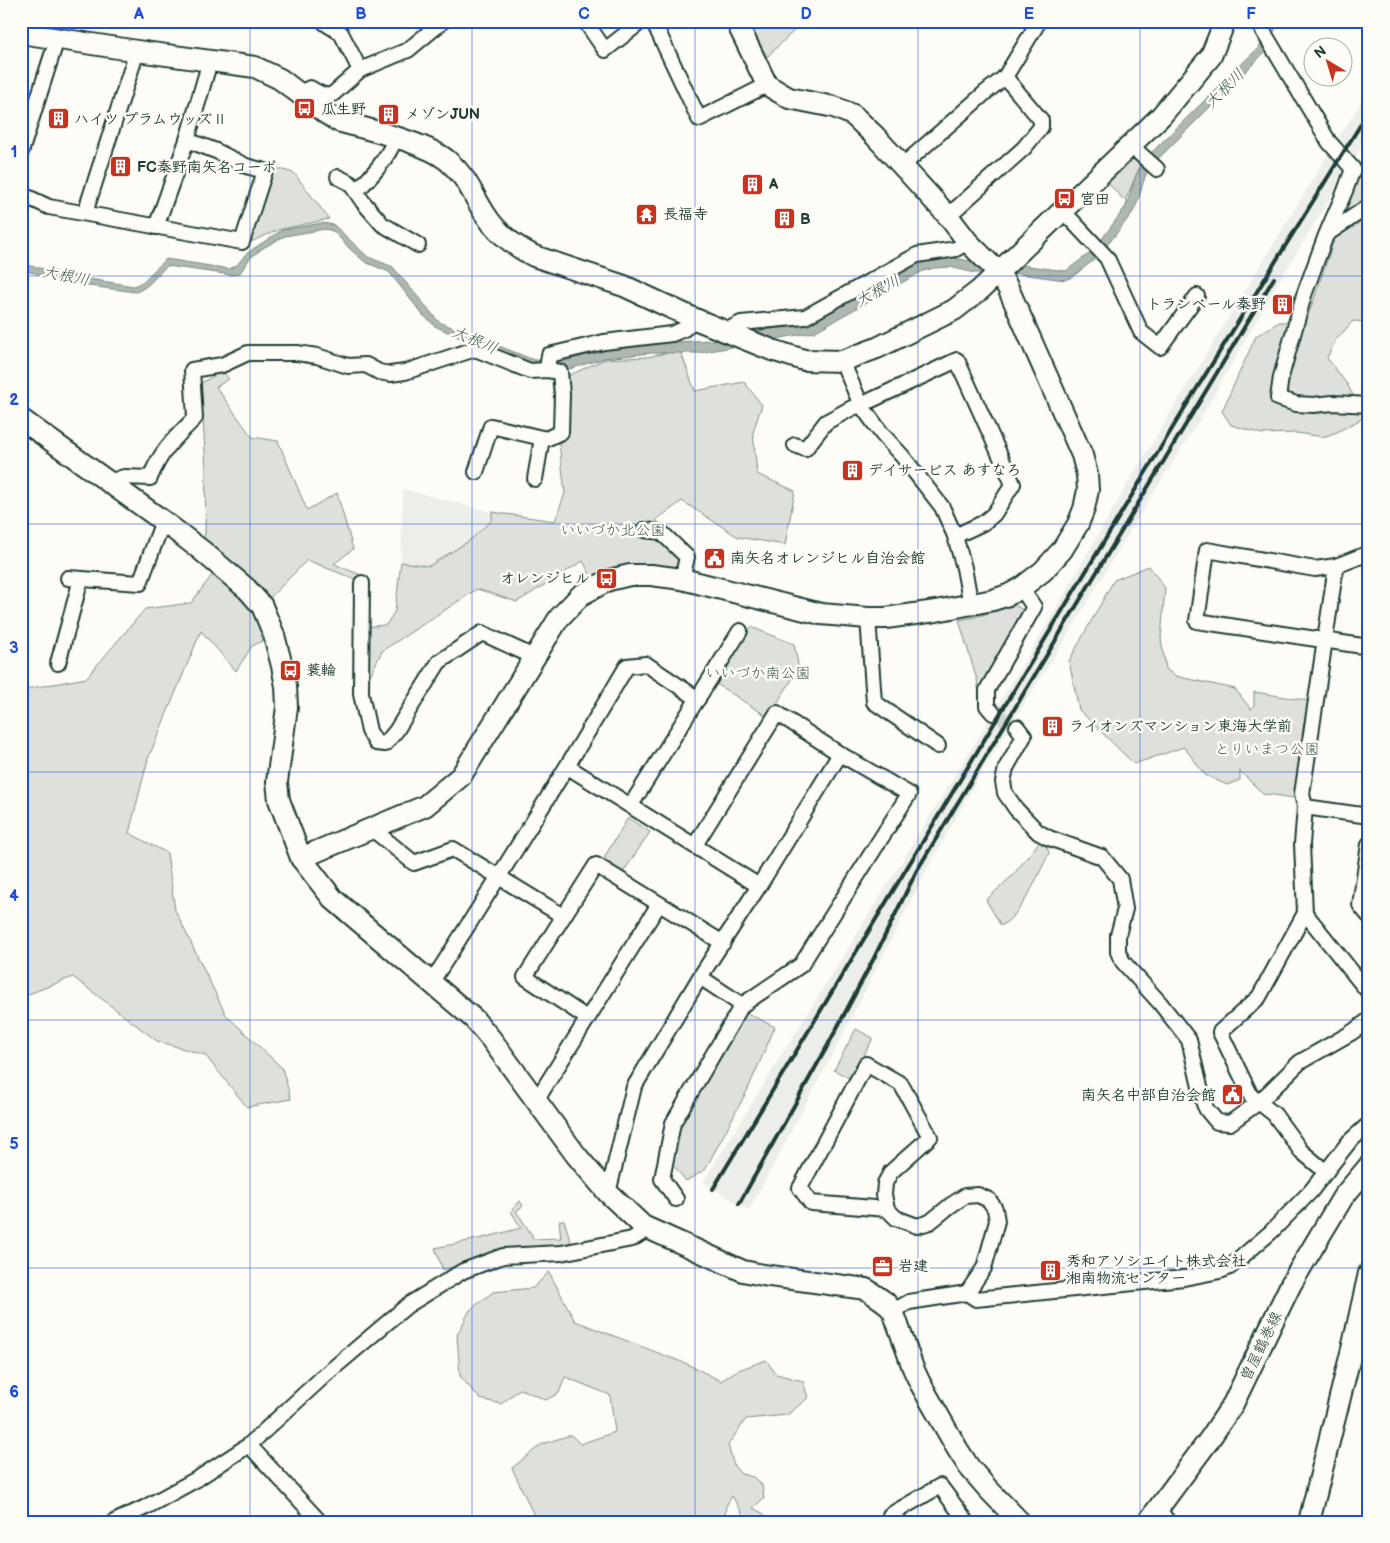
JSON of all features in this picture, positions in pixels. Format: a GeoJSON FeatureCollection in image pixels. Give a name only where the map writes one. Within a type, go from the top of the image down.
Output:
{"type":"FeatureCollection","features":[{"type":"Feature","properties":{"kind":"street"},"geometry":{"type":"LineString","coordinates":[[300,94],[310,88],[324,96],[333,94],[360,70],[408,50],[443,21]]}},
{"type":"Feature","properties":{"kind":"street"},"geometry":{"type":"LineString","coordinates":[[585,21],[605,50],[642,21]]}},
{"type":"Feature","properties":{"kind":"street"},"geometry":{"type":"LineString","coordinates":[[653,21],[699,119],[767,85]]}},
{"type":"Feature","properties":{"kind":"street"},"geometry":{"type":"LineString","coordinates":[[302,858],[425,806],[460,776],[559,618],[581,595],[609,580],[630,575],[651,575],[682,579],[821,614],[868,618],[894,617],[971,605],[1008,595],[1021,588],[1043,571],[1062,550],[1078,524],[1084,509],[1088,490],[1082,455],[1008,288],[999,273],[968,242],[948,216],[875,136],[853,115],[834,107],[789,98],[767,85],[736,21]]}},
{"type":"Feature","properties":{"kind":"street"},"geometry":{"type":"LineString","coordinates":[[902,166],[1005,77],[1039,21]]}},
{"type":"Feature","properties":{"kind":"street"},"geometry":{"type":"LineString","coordinates":[[21,33],[255,67],[280,79],[338,121],[428,148],[447,160],[461,173],[472,188],[485,214],[495,227],[520,249],[534,256],[624,286],[728,333],[804,360],[842,361],[877,348],[954,310],[999,273],[1063,211],[1137,151],[1161,116],[1210,56],[1226,21]]}},
{"type":"Feature","properties":{"kind":"street"},"geometry":{"type":"LineString","coordinates":[[325,23],[342,33],[360,70]]}},
{"type":"Feature","properties":{"kind":"street"},"geometry":{"type":"LineString","coordinates":[[1258,24],[1329,142],[1353,169],[1304,295],[1281,377],[1278,398],[1296,404],[1313,405],[1333,402],[1369,405]]}},
{"type":"Feature","properties":{"kind":"street"},"geometry":{"type":"LineString","coordinates":[[21,152],[57,39]]}},
{"type":"Feature","properties":{"kind":"street"},"geometry":{"type":"LineString","coordinates":[[85,213],[137,51]]}},
{"type":"Feature","properties":{"kind":"street"},"geometry":{"type":"LineString","coordinates":[[156,227],[187,140],[210,60]]}},
{"type":"Feature","properties":{"kind":"street"},"geometry":{"type":"LineString","coordinates":[[948,216],[1024,148],[1041,128],[1040,120],[1005,77]]}},
{"type":"Feature","properties":{"kind":"street"},"geometry":{"type":"LineString","coordinates":[[356,191],[370,179],[379,164],[388,155],[396,138]]}},
{"type":"Feature","properties":{"kind":"street"},"geometry":{"type":"LineString","coordinates":[[21,194],[49,207],[242,242],[265,171],[246,166],[216,151],[187,140]]}},
{"type":"Feature","properties":{"kind":"street"},"geometry":{"type":"LineString","coordinates":[[1137,151],[1157,169]]}},
{"type":"Feature","properties":{"kind":"street"},"geometry":{"type":"LineString","coordinates":[[338,177],[350,183],[382,224],[418,245]]}},
{"type":"Feature","properties":{"kind":"street"},"geometry":{"type":"LineString","coordinates":[[1326,235],[1369,206]]}},
{"type":"Feature","properties":{"kind":"street"},"geometry":{"type":"LineString","coordinates":[[1063,211],[1107,258],[1141,332],[1160,347],[1197,296]]}},
{"type":"Feature","properties":{"kind":"street"},"geometry":{"type":"LineString","coordinates":[[728,333],[741,323],[805,317],[917,255],[956,249],[968,242]]}},
{"type":"Feature","properties":{"kind":"street"},"geometry":{"type":"LineString","coordinates":[[548,364],[549,355],[604,342],[672,334],[684,329],[695,319]]}},
{"type":"Feature","properties":{"kind":"street"},"geometry":{"type":"LineString","coordinates":[[109,482],[124,477],[150,478],[156,462],[167,446],[195,418],[192,370],[222,365],[248,353],[297,353],[316,356],[348,366],[366,365],[379,372],[390,374],[405,372],[475,349],[530,371],[548,364]]}},
{"type":"Feature","properties":{"kind":"street"},"geometry":{"type":"LineString","coordinates":[[805,450],[826,422],[852,408],[957,360],[1013,484],[994,514],[983,523],[955,536]]}},
{"type":"Feature","properties":{"kind":"street"},"geometry":{"type":"LineString","coordinates":[[842,361],[861,405],[882,434],[942,507],[955,536],[964,568],[971,605]]}},
{"type":"Feature","properties":{"kind":"street"},"geometry":{"type":"LineString","coordinates":[[476,472],[480,441],[491,426],[546,439],[561,432],[562,394],[560,372],[548,364]]}},
{"type":"Feature","properties":{"kind":"street"},"geometry":{"type":"LineString","coordinates":[[21,419],[164,521],[247,589],[262,606],[274,635],[286,686],[287,707],[277,782],[278,800],[302,858],[333,899],[474,1019],[491,1039],[576,1155],[608,1193],[643,1226],[743,1271],[866,1289],[885,1302],[893,1312],[920,1383],[958,1450],[976,1474],[1020,1522]]}},
{"type":"Feature","properties":{"kind":"street"},"geometry":{"type":"LineString","coordinates":[[534,479],[542,438]]}},
{"type":"Feature","properties":{"kind":"street"},"geometry":{"type":"LineString","coordinates":[[58,662],[75,579],[140,583],[164,521]]}},
{"type":"Feature","properties":{"kind":"street"},"geometry":{"type":"LineString","coordinates":[[644,530],[660,532],[687,557],[682,579]]}},
{"type":"Feature","properties":{"kind":"street"},"geometry":{"type":"LineString","coordinates":[[1369,553],[1336,566],[1315,568],[1208,550],[1197,621],[1369,647]]}},
{"type":"Feature","properties":{"kind":"street"},"geometry":{"type":"LineString","coordinates":[[1326,1172],[1301,1151],[1274,1114],[1251,1096],[1220,1032],[1258,997],[1305,913],[1302,844],[1305,807],[1302,794],[1336,566]]}},
{"type":"Feature","properties":{"kind":"street"},"geometry":{"type":"LineString","coordinates":[[362,583],[361,694],[369,731],[376,743],[385,744],[396,731],[439,662],[482,633],[534,657]]}},
{"type":"Feature","properties":{"kind":"street"},"geometry":{"type":"LineString","coordinates":[[993,713],[987,706],[986,690],[1034,607],[1021,588]]}},
{"type":"Feature","properties":{"kind":"street"},"geometry":{"type":"LineString","coordinates":[[868,618],[874,702],[938,746]]}},
{"type":"Feature","properties":{"kind":"street"},"geometry":{"type":"LineString","coordinates":[[631,805],[740,631]]}},
{"type":"Feature","properties":{"kind":"street"},"geometry":{"type":"LineString","coordinates":[[431,983],[568,767],[627,666],[646,664],[698,699]]}},
{"type":"Feature","properties":{"kind":"street"},"geometry":{"type":"LineString","coordinates":[[676,1198],[662,1179],[673,1123],[742,1005],[801,965],[908,794],[840,754],[777,713],[695,845]]}},
{"type":"Feature","properties":{"kind":"street"},"geometry":{"type":"LineString","coordinates":[[1017,727],[1024,736],[1006,768],[1003,782],[1005,793],[1016,809],[1038,832],[1049,838],[1102,857],[1120,879],[1125,909],[1118,935],[1118,952],[1123,962],[1160,1003],[1189,1040],[1207,1110],[1217,1122],[1230,1123],[1259,1102],[1300,1062],[1351,1033],[1369,1020]]}},
{"type":"Feature","properties":{"kind":"street"},"geometry":{"type":"LineString","coordinates":[[608,1193],[634,1087],[700,977],[759,886],[840,754]]}},
{"type":"Feature","properties":{"kind":"street"},"geometry":{"type":"LineString","coordinates":[[568,767],[759,886]]}},
{"type":"Feature","properties":{"kind":"street"},"geometry":{"type":"LineString","coordinates":[[1305,807],[1369,816]]}},
{"type":"Feature","properties":{"kind":"street"},"geometry":{"type":"LineString","coordinates":[[371,828],[414,863],[453,849],[563,916]]}},
{"type":"Feature","properties":{"kind":"street"},"geometry":{"type":"LineString","coordinates":[[1369,844],[1360,905],[1369,916]]}},
{"type":"Feature","properties":{"kind":"street"},"geometry":{"type":"LineString","coordinates":[[587,1018],[525,977],[596,864],[723,943]]}},
{"type":"Feature","properties":{"kind":"street"},"geometry":{"type":"LineString","coordinates":[[536,1101],[659,904]]}},
{"type":"Feature","properties":{"kind":"street"},"geometry":{"type":"LineString","coordinates":[[1305,913],[1369,993]]}},
{"type":"Feature","properties":{"kind":"street"},"geometry":{"type":"LineString","coordinates":[[700,977],[742,1005]]}},
{"type":"Feature","properties":{"kind":"street"},"geometry":{"type":"LineString","coordinates":[[888,1209],[811,1203],[800,1188],[866,1064],[901,1084],[930,1137],[891,1172],[885,1183],[884,1195],[888,1209],[896,1218],[917,1226],[930,1222],[965,1196],[978,1195],[989,1200],[995,1209],[997,1221],[984,1268],[967,1293]]}},
{"type":"Feature","properties":{"kind":"street"},"geometry":{"type":"LineString","coordinates":[[893,1312],[909,1302],[967,1293],[976,1299],[1184,1278],[1220,1271],[1230,1267],[1271,1232],[1311,1192],[1349,1142],[1369,1124]]}},
{"type":"Feature","properties":{"kind":"street","name":"曽屋鶴巻線"},"geometry":{"type":"LineString","coordinates":[[1158,1517],[1233,1404],[1291,1284],[1343,1197],[1369,1166]]}},
{"type":"Feature","properties":{"kind":"street"},"geometry":{"type":"LineString","coordinates":[[114,1522],[197,1480],[249,1445],[324,1376],[408,1306],[463,1271],[503,1256],[561,1253],[632,1239],[648,1228]]}},
{"type":"Feature","properties":{"kind":"street"},"geometry":{"type":"LineString","coordinates":[[1309,1522],[1365,1307],[1369,1273]]}},
{"type":"Feature","properties":{"kind":"street"},"geometry":{"type":"LineString","coordinates":[[249,1445],[320,1522]]}},
{"type":"Feature","properties":{"kind":"street"},"geometry":{"type":"LineString","coordinates":[[894,1522],[890,1515],[940,1486],[967,1522]]}},
{"type":"Feature","properties":{"kind":"shaded area"},"geometry":{"type":"Polygon","coordinates":[[[1369,91],[1369,134],[1274,290],[1196,426],[982,771],[925,873],[838,1044],[749,1210],[703,1182],[966,758],[1045,628],[1129,481],[1335,143],[1369,91]]]}},
{"type":"Feature","properties":{"kind":"shaded area"},"geometry":{"type":"Polygon","coordinates":[[[403,489],[492,512],[492,520],[469,541],[429,566],[401,562],[403,489]]]}},
{"type":"Feature","properties":{"kind":"green space"},"geometry":{"type":"Polygon","coordinates":[[[748,21],[801,21],[802,23],[767,57],[748,21]]]}},
{"type":"Feature","properties":{"kind":"green space"},"geometry":{"type":"Polygon","coordinates":[[[1369,144],[1369,322],[1353,321],[1335,341],[1327,358],[1347,384],[1365,417],[1337,432],[1323,437],[1297,433],[1262,434],[1231,425],[1222,411],[1256,336],[1279,322],[1306,322],[1365,150],[1369,144]]]}},
{"type":"Feature","properties":{"kind":"green space"},"geometry":{"type":"Polygon","coordinates":[[[1132,157],[1140,166],[1125,201],[1106,181],[1132,157]]]}},
{"type":"Feature","properties":{"kind":"green space"},"geometry":{"type":"Polygon","coordinates":[[[272,167],[294,173],[329,219],[278,230],[246,244],[272,167]]]}},
{"type":"Feature","properties":{"kind":"green space","name":"いいづか北公園"},"geometry":{"type":"Polygon","coordinates":[[[680,350],[695,391],[744,382],[762,405],[753,432],[757,474],[795,491],[785,545],[738,537],[682,501],[656,520],[659,523],[658,527],[682,559],[681,566],[677,568],[679,572],[593,580],[583,561],[517,602],[477,589],[382,651],[361,694],[359,581],[307,560],[262,606],[274,635],[252,646],[236,671],[201,631],[148,759],[129,833],[167,853],[175,910],[226,1015],[282,1068],[291,1099],[247,1107],[205,1055],[157,1041],[73,977],[21,997],[21,690],[86,678],[145,609],[191,603],[219,566],[201,550],[205,533],[206,470],[201,383],[222,371],[229,379],[216,387],[252,437],[278,441],[307,510],[337,493],[353,549],[334,564],[368,578],[363,627],[386,625],[395,611],[401,562],[429,566],[469,541],[492,520],[492,512],[555,521],[565,493],[552,383],[605,359],[647,357],[680,350]]]}},
{"type":"Feature","properties":{"kind":"green space","name":"とりいまつ公園"},"geometry":{"type":"Polygon","coordinates":[[[1149,566],[1165,588],[1161,639],[1166,669],[1175,676],[1235,689],[1251,709],[1254,706],[1254,692],[1311,701],[1294,798],[1264,795],[1240,771],[1240,780],[1227,785],[1205,775],[1184,747],[1134,764],[1079,710],[1069,661],[1114,580],[1149,566]]]}},
{"type":"Feature","properties":{"kind":"green space"},"geometry":{"type":"Polygon","coordinates":[[[1015,605],[1026,612],[981,693],[979,693],[977,680],[959,620],[1015,605]]]}},
{"type":"Feature","properties":{"kind":"green space","name":"いいづか南公園"},"geometry":{"type":"Polygon","coordinates":[[[751,627],[794,644],[799,669],[768,717],[715,683],[751,627]]]}},
{"type":"Feature","properties":{"kind":"green space"},"geometry":{"type":"Polygon","coordinates":[[[628,818],[650,832],[622,874],[605,864],[605,856],[628,818]]]}},
{"type":"Feature","properties":{"kind":"green space"},"geometry":{"type":"Polygon","coordinates":[[[1040,841],[1046,844],[1049,853],[1023,903],[1017,912],[1001,926],[986,900],[1013,875],[1040,841]]]}},
{"type":"Feature","properties":{"kind":"green space"},"geometry":{"type":"Polygon","coordinates":[[[742,1005],[747,1013],[775,1027],[748,1089],[705,1170],[686,1181],[666,1156],[673,1123],[742,1005]]]}},
{"type":"Feature","properties":{"kind":"green space"},"geometry":{"type":"Polygon","coordinates":[[[856,1029],[873,1038],[851,1079],[834,1070],[856,1029]]]}},
{"type":"Feature","properties":{"kind":"green space"},"geometry":{"type":"Polygon","coordinates":[[[520,1201],[523,1206],[516,1211],[533,1239],[561,1238],[559,1221],[564,1220],[573,1249],[502,1251],[443,1270],[435,1248],[521,1228],[511,1211],[520,1201]]]}},
{"type":"Feature","properties":{"kind":"green space"},"geometry":{"type":"Polygon","coordinates":[[[549,1272],[575,1321],[687,1364],[721,1381],[736,1371],[766,1360],[776,1374],[803,1381],[808,1398],[787,1415],[746,1419],[728,1445],[734,1466],[741,1474],[753,1477],[762,1485],[764,1498],[753,1508],[764,1514],[767,1522],[744,1522],[742,1513],[732,1496],[726,1506],[724,1522],[537,1522],[512,1468],[542,1444],[571,1435],[580,1444],[615,1432],[610,1395],[565,1377],[559,1393],[546,1400],[520,1389],[501,1404],[480,1399],[460,1376],[457,1335],[470,1310],[493,1292],[533,1288],[549,1272]]]}},
{"type":"Feature","properties":{"kind":"water","name":"大根川"},"geometry":{"type":"Polygon","coordinates":[[[1269,21],[1279,21],[1264,53],[1150,167],[1133,212],[1099,256],[1072,277],[1065,280],[1020,274],[975,273],[950,267],[934,268],[923,271],[814,332],[699,353],[651,353],[605,358],[566,370],[533,366],[435,326],[422,314],[389,272],[365,262],[333,231],[325,229],[285,236],[263,248],[250,258],[240,273],[232,275],[167,266],[149,284],[136,292],[89,286],[21,270],[21,264],[89,279],[134,286],[142,282],[166,259],[229,269],[237,265],[253,249],[282,230],[322,223],[334,225],[368,257],[393,267],[439,322],[534,360],[565,361],[605,350],[649,343],[715,340],[808,321],[912,264],[926,259],[946,256],[979,263],[1021,265],[1066,271],[1094,250],[1126,206],[1136,175],[1150,154],[1260,46],[1269,21]]]}},
{"type":"Feature","properties":{"kind":"tunnel"},"geometry":{"type":"LineString","coordinates":[[993,713],[1017,727]]}},
{"type":"Feature","properties":{"kind":"railway"},"geometry":{"type":"LineString","coordinates":[[713,1189],[1184,409],[1369,111]]}},
{"type":"Feature","properties":{"kind":"railway"},"geometry":{"type":"LineString","coordinates":[[739,1204],[828,1045],[874,958],[916,872],[1274,278]]}},
{"type":"Feature","properties":{"kind":"place","name":"瓜生野"},"geometry":{"type":"Point","coordinates":[305,109]}},
{"type":"Feature","properties":{"kind":"place","name":"メゾンJUN"},"geometry":{"type":"Point","coordinates":[389,114]}},
{"type":"Feature","properties":{"kind":"place","name":"ハイツ プラムウッズⅡ"},"geometry":{"type":"Point","coordinates":[58,119]}},
{"type":"Feature","properties":{"kind":"place","name":"FC秦野南矢名コーポ"},"geometry":{"type":"Point","coordinates":[121,167]}},
{"type":"Feature","properties":{"kind":"place","name":"A"},"geometry":{"type":"Point","coordinates":[753,184]}},
{"type":"Feature","properties":{"kind":"place","name":"宮田"},"geometry":{"type":"Point","coordinates":[1064,199]}},
{"type":"Feature","properties":{"kind":"place","name":"長福寺"},"geometry":{"type":"Point","coordinates":[647,214]}},
{"type":"Feature","properties":{"kind":"place","name":"B"},"geometry":{"type":"Point","coordinates":[784,219]}},
{"type":"Feature","properties":{"kind":"place","name":"トランベール秦野"},"geometry":{"type":"Point","coordinates":[1282,304]}},
{"type":"Feature","properties":{"kind":"place","name":"デイサービス あすなろ"},"geometry":{"type":"Point","coordinates":[852,470]}},
{"type":"Feature","properties":{"kind":"place","name":"南矢名オレンジヒル自治会館"},"geometry":{"type":"Point","coordinates":[714,558]}},
{"type":"Feature","properties":{"kind":"place","name":"オレンジヒル"},"geometry":{"type":"Point","coordinates":[606,578]}},
{"type":"Feature","properties":{"kind":"place","name":"蓑輪"},"geometry":{"type":"Point","coordinates":[290,670]}},
{"type":"Feature","properties":{"kind":"place","name":"ライオンズマンション東海大学前"},"geometry":{"type":"Point","coordinates":[1053,726]}},
{"type":"Feature","properties":{"kind":"place","name":"南矢名中部自治会館"},"geometry":{"type":"Point","coordinates":[1232,1095]}},
{"type":"Feature","properties":{"kind":"place","name":"岩建"},"geometry":{"type":"Point","coordinates":[882,1266]}},
{"type":"Feature","properties":{"kind":"place","name":"秀和アソシエイト株式会社 湘南物流センター"},"geometry":{"type":"Point","coordinates":[1050,1270]}}]}
